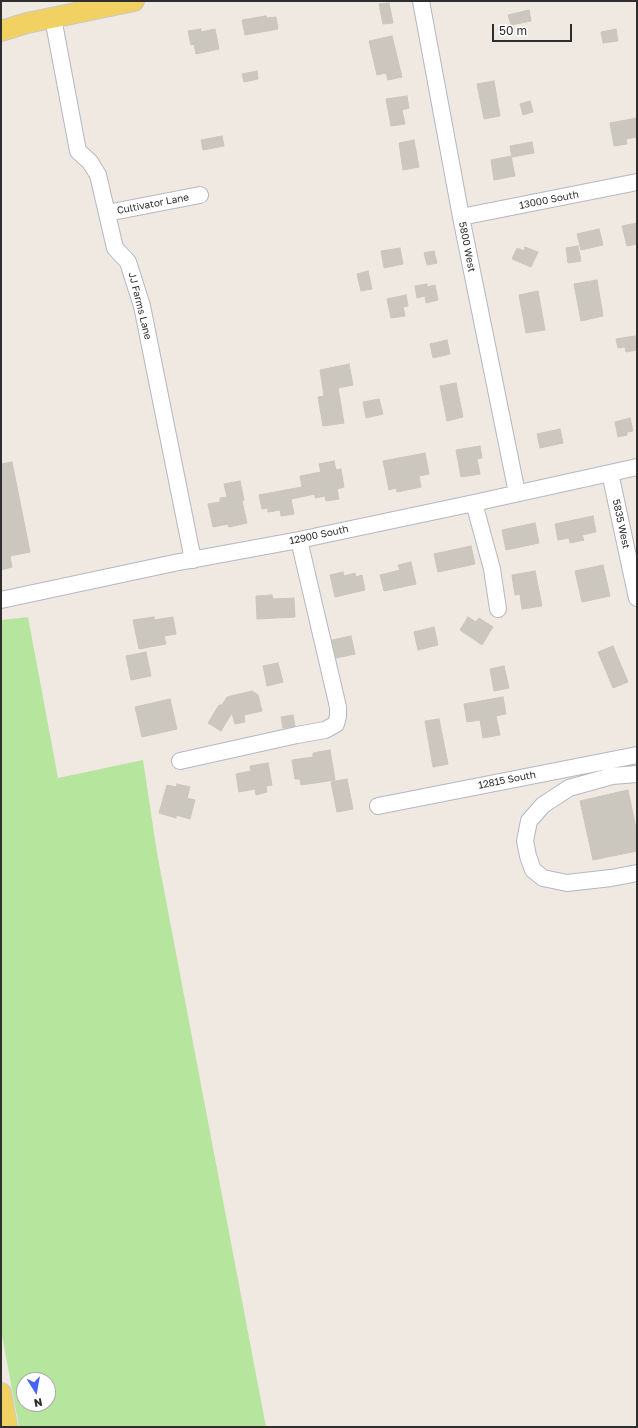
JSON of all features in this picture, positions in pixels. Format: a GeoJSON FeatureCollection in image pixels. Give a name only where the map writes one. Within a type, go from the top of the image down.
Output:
{"type":"FeatureCollection","features":[{"type":"Feature","properties":{"kind":"main road"},"geometry":{"type":"LineString","coordinates":[[1,31],[27,23],[134,1]]}},
{"type":"Feature","properties":{"kind":"main road"},"geometry":{"type":"LineString","coordinates":[[1,1394],[7,1427]]}},
{"type":"Feature","properties":{"kind":"street","name":"5800 West"},"geometry":{"type":"LineString","coordinates":[[421,1],[461,217],[517,493]]}},
{"type":"Feature","properties":{"kind":"street","name":"JJ Farms Lane"},"geometry":{"type":"LineString","coordinates":[[53,18],[78,151],[90,162],[98,176],[115,248],[128,262],[142,306],[193,560]]}},
{"type":"Feature","properties":{"kind":"street","name":"13000 South"},"geometry":{"type":"LineString","coordinates":[[461,217],[637,182]]}},
{"type":"Feature","properties":{"kind":"street","name":"Cultivator Lane"},"geometry":{"type":"LineString","coordinates":[[107,213],[200,195]]}},
{"type":"Feature","properties":{"kind":"street","name":"12900 South"},"geometry":{"type":"LineString","coordinates":[[1,600],[193,560],[299,540],[637,467]]}},
{"type":"Feature","properties":{"kind":"street","name":"5835 West"},"geometry":{"type":"LineString","coordinates":[[610,473],[637,598]]}},
{"type":"Feature","properties":{"kind":"street"},"geometry":{"type":"LineString","coordinates":[[474,503],[492,569],[498,609]]}},
{"type":"Feature","properties":{"kind":"street"},"geometry":{"type":"LineString","coordinates":[[180,761],[325,730],[336,724],[338,708],[299,540]]}},
{"type":"Feature","properties":{"kind":"street","name":"12815 South"},"geometry":{"type":"LineString","coordinates":[[378,806],[637,755]]}},
{"type":"Feature","properties":{"kind":"street"},"geometry":{"type":"LineString","coordinates":[[637,774],[612,776],[569,788],[538,810],[530,821],[525,841],[533,870],[543,878],[567,883],[637,873]]}},
{"type":"Feature","properties":{"kind":"green space"},"geometry":{"type":"Polygon","coordinates":[[[28,617],[58,778],[143,760],[157,853],[266,1427],[19,1427],[16,1412],[56,1412],[56,1372],[16,1372],[16,1411],[1,1330],[1,620],[28,617]]]}},
{"type":"Feature","properties":{"kind":"building"},"geometry":{"type":"Polygon","coordinates":[[[389,3],[393,23],[383,24],[379,4],[389,3]]]}},
{"type":"Feature","properties":{"kind":"building"},"geometry":{"type":"Polygon","coordinates":[[[529,10],[531,21],[511,25],[508,15],[529,10]]]}},
{"type":"Feature","properties":{"kind":"building"},"geometry":{"type":"Polygon","coordinates":[[[266,16],[267,18],[276,17],[278,29],[245,35],[242,20],[266,16]]]}},
{"type":"Feature","properties":{"kind":"building"},"geometry":{"type":"Polygon","coordinates":[[[201,29],[201,32],[215,29],[219,49],[196,54],[194,44],[191,45],[188,31],[201,29]]]}},
{"type":"Feature","properties":{"kind":"building"},"geometry":{"type":"Polygon","coordinates":[[[616,29],[618,41],[603,43],[601,32],[616,29]]]}},
{"type":"Feature","properties":{"kind":"building"},"geometry":{"type":"Polygon","coordinates":[[[392,36],[402,77],[388,80],[386,73],[377,75],[369,41],[392,36]]]}},
{"type":"Feature","properties":{"kind":"building"},"geometry":{"type":"Polygon","coordinates":[[[257,71],[258,79],[244,82],[242,74],[257,71]]]}},
{"type":"Feature","properties":{"kind":"building"},"geometry":{"type":"Polygon","coordinates":[[[494,81],[500,116],[484,119],[477,84],[494,81]]]}},
{"type":"Feature","properties":{"kind":"building"},"geometry":{"type":"Polygon","coordinates":[[[407,96],[409,108],[402,110],[405,124],[391,126],[386,99],[407,96]]]}},
{"type":"Feature","properties":{"kind":"building"},"geometry":{"type":"Polygon","coordinates":[[[530,101],[533,112],[523,115],[520,104],[530,101]]]}},
{"type":"Feature","properties":{"kind":"building"},"geometry":{"type":"Polygon","coordinates":[[[637,118],[637,137],[626,139],[627,144],[614,146],[610,123],[637,118]]]}},
{"type":"Feature","properties":{"kind":"building"},"geometry":{"type":"Polygon","coordinates":[[[222,136],[224,146],[203,150],[201,140],[222,136]]]}},
{"type":"Feature","properties":{"kind":"building"},"geometry":{"type":"Polygon","coordinates":[[[414,140],[419,167],[403,170],[399,143],[414,140]]]}},
{"type":"Feature","properties":{"kind":"building"},"geometry":{"type":"Polygon","coordinates":[[[532,142],[534,153],[512,157],[510,146],[532,142]]]}},
{"type":"Feature","properties":{"kind":"building"},"geometry":{"type":"Polygon","coordinates":[[[511,156],[515,176],[494,180],[491,160],[511,156]]]}},
{"type":"Feature","properties":{"kind":"building"},"geometry":{"type":"Polygon","coordinates":[[[637,223],[637,244],[627,246],[622,226],[637,223]]]}},
{"type":"Feature","properties":{"kind":"building"},"geometry":{"type":"Polygon","coordinates":[[[599,229],[603,245],[581,250],[577,234],[599,229]]]}},
{"type":"Feature","properties":{"kind":"building"},"geometry":{"type":"Polygon","coordinates":[[[578,246],[581,261],[568,263],[566,248],[578,246]]]}},
{"type":"Feature","properties":{"kind":"building"},"geometry":{"type":"Polygon","coordinates":[[[525,247],[538,252],[531,267],[512,259],[517,248],[524,251],[525,247]]]}},
{"type":"Feature","properties":{"kind":"building"},"geometry":{"type":"Polygon","coordinates":[[[400,248],[403,264],[384,268],[381,251],[400,248]]]}},
{"type":"Feature","properties":{"kind":"building"},"geometry":{"type":"Polygon","coordinates":[[[434,251],[437,263],[427,265],[424,253],[434,251]]]}},
{"type":"Feature","properties":{"kind":"building"},"geometry":{"type":"Polygon","coordinates":[[[368,271],[372,289],[361,291],[357,274],[368,271]]]}},
{"type":"Feature","properties":{"kind":"building"},"geometry":{"type":"Polygon","coordinates":[[[597,280],[603,316],[581,321],[574,284],[597,280]]]}},
{"type":"Feature","properties":{"kind":"building"},"geometry":{"type":"Polygon","coordinates":[[[427,284],[427,287],[435,285],[438,300],[426,303],[425,296],[417,298],[415,286],[427,284]]]}},
{"type":"Feature","properties":{"kind":"building"},"geometry":{"type":"Polygon","coordinates":[[[538,291],[545,330],[526,333],[519,295],[538,291]]]}},
{"type":"Feature","properties":{"kind":"building"},"geometry":{"type":"Polygon","coordinates":[[[406,295],[408,306],[403,307],[405,316],[391,318],[387,299],[406,295]]]}},
{"type":"Feature","properties":{"kind":"building"},"geometry":{"type":"Polygon","coordinates":[[[635,336],[637,350],[626,352],[625,347],[618,348],[616,339],[635,336]]]}},
{"type":"Feature","properties":{"kind":"building"},"geometry":{"type":"Polygon","coordinates":[[[447,340],[450,354],[433,358],[430,344],[447,340]]]}},
{"type":"Feature","properties":{"kind":"building"},"geometry":{"type":"Polygon","coordinates":[[[349,364],[353,385],[338,388],[344,423],[323,426],[318,397],[324,396],[320,370],[349,364]]]}},
{"type":"Feature","properties":{"kind":"building"},"geometry":{"type":"Polygon","coordinates":[[[456,383],[463,417],[447,421],[440,386],[456,383]]]}},
{"type":"Feature","properties":{"kind":"building"},"geometry":{"type":"Polygon","coordinates":[[[379,399],[383,414],[366,418],[363,402],[379,399]]]}},
{"type":"Feature","properties":{"kind":"building"},"geometry":{"type":"Polygon","coordinates":[[[630,418],[633,431],[627,432],[627,435],[618,437],[615,422],[630,418]]]}},
{"type":"Feature","properties":{"kind":"building"},"geometry":{"type":"Polygon","coordinates":[[[560,429],[563,443],[540,448],[537,434],[560,429]]]}},
{"type":"Feature","properties":{"kind":"building"},"geometry":{"type":"Polygon","coordinates":[[[480,446],[482,458],[477,459],[480,474],[461,477],[456,450],[480,446]]]}},
{"type":"Feature","properties":{"kind":"building"},"geometry":{"type":"Polygon","coordinates":[[[425,453],[429,474],[419,476],[421,487],[397,492],[396,488],[389,490],[383,461],[425,453]]]}},
{"type":"Feature","properties":{"kind":"building"},"geometry":{"type":"Polygon","coordinates":[[[334,461],[336,470],[341,469],[344,487],[337,489],[339,499],[326,501],[325,496],[315,498],[315,494],[291,499],[294,514],[281,516],[280,510],[268,512],[268,508],[262,509],[259,495],[302,487],[300,476],[321,472],[319,464],[334,461]]]}},
{"type":"Feature","properties":{"kind":"building"},"geometry":{"type":"Polygon","coordinates":[[[12,462],[30,552],[10,556],[12,567],[1,570],[1,464],[12,462]]]}},
{"type":"Feature","properties":{"kind":"building"},"geometry":{"type":"Polygon","coordinates":[[[240,481],[244,500],[242,501],[247,523],[229,527],[228,524],[213,527],[208,504],[220,502],[220,498],[227,497],[224,484],[240,481]]]}},
{"type":"Feature","properties":{"kind":"building"},"geometry":{"type":"Polygon","coordinates":[[[593,516],[596,532],[582,535],[584,540],[570,543],[569,538],[558,540],[555,524],[593,516]]]}},
{"type":"Feature","properties":{"kind":"building"},"geometry":{"type":"Polygon","coordinates":[[[535,523],[539,543],[506,550],[502,530],[535,523]]]}},
{"type":"Feature","properties":{"kind":"building"},"geometry":{"type":"Polygon","coordinates":[[[471,546],[475,564],[438,572],[434,554],[471,546]]]}},
{"type":"Feature","properties":{"kind":"building"},"geometry":{"type":"Polygon","coordinates":[[[411,562],[416,584],[384,591],[380,575],[400,570],[398,565],[411,562]]]}},
{"type":"Feature","properties":{"kind":"building"},"geometry":{"type":"Polygon","coordinates":[[[603,565],[610,596],[582,602],[575,571],[603,565]]]}},
{"type":"Feature","properties":{"kind":"building"},"geometry":{"type":"Polygon","coordinates":[[[535,571],[542,606],[522,609],[520,594],[515,595],[512,575],[535,571]]]}},
{"type":"Feature","properties":{"kind":"building"},"geometry":{"type":"Polygon","coordinates":[[[343,572],[344,576],[355,573],[356,577],[362,575],[365,590],[335,597],[330,575],[343,572]]]}},
{"type":"Feature","properties":{"kind":"building"},"geometry":{"type":"Polygon","coordinates":[[[272,595],[273,599],[294,598],[295,617],[257,619],[256,596],[272,595]]]}},
{"type":"Feature","properties":{"kind":"building"},"geometry":{"type":"Polygon","coordinates":[[[154,617],[154,620],[173,617],[176,634],[164,636],[166,644],[139,649],[133,620],[154,617]]]}},
{"type":"Feature","properties":{"kind":"building"},"geometry":{"type":"Polygon","coordinates":[[[468,617],[476,622],[479,618],[493,627],[482,645],[460,630],[468,617]]]}},
{"type":"Feature","properties":{"kind":"building"},"geometry":{"type":"Polygon","coordinates":[[[434,627],[438,645],[418,650],[414,632],[434,627]]]}},
{"type":"Feature","properties":{"kind":"building"},"geometry":{"type":"Polygon","coordinates":[[[351,636],[355,654],[336,658],[332,640],[351,636]]]}},
{"type":"Feature","properties":{"kind":"building"},"geometry":{"type":"Polygon","coordinates":[[[613,646],[628,682],[613,688],[598,652],[613,646]]]}},
{"type":"Feature","properties":{"kind":"building"},"geometry":{"type":"Polygon","coordinates":[[[146,652],[151,676],[131,680],[126,656],[146,652]]]}},
{"type":"Feature","properties":{"kind":"building"},"geometry":{"type":"Polygon","coordinates":[[[278,663],[283,682],[267,686],[263,666],[278,663]]]}},
{"type":"Feature","properties":{"kind":"building"},"geometry":{"type":"Polygon","coordinates":[[[504,666],[509,688],[494,691],[490,669],[504,666]]]}},
{"type":"Feature","properties":{"kind":"building"},"geometry":{"type":"Polygon","coordinates":[[[252,691],[258,695],[262,711],[244,715],[245,722],[235,724],[232,713],[221,731],[208,723],[219,705],[222,705],[227,697],[252,691]]]}},
{"type":"Feature","properties":{"kind":"building"},"geometry":{"type":"Polygon","coordinates":[[[503,697],[506,714],[496,716],[500,735],[483,738],[480,720],[467,722],[464,704],[503,697]]]}},
{"type":"Feature","properties":{"kind":"building"},"geometry":{"type":"Polygon","coordinates":[[[170,699],[177,729],[142,737],[135,707],[170,699]]]}},
{"type":"Feature","properties":{"kind":"building"},"geometry":{"type":"Polygon","coordinates":[[[293,715],[295,726],[283,728],[281,717],[293,715]]]}},
{"type":"Feature","properties":{"kind":"building"},"geometry":{"type":"Polygon","coordinates":[[[439,719],[448,764],[433,767],[425,721],[439,719]]]}},
{"type":"Feature","properties":{"kind":"building"},"geometry":{"type":"Polygon","coordinates":[[[330,750],[335,780],[301,785],[300,779],[295,779],[292,760],[313,757],[313,753],[330,750]]]}},
{"type":"Feature","properties":{"kind":"building"},"geometry":{"type":"Polygon","coordinates":[[[268,763],[272,785],[266,786],[267,792],[256,795],[255,789],[239,792],[236,774],[251,771],[250,766],[268,763]]]}},
{"type":"Feature","properties":{"kind":"building"},"geometry":{"type":"Polygon","coordinates":[[[347,779],[353,809],[337,812],[331,782],[347,779]]]}},
{"type":"Feature","properties":{"kind":"building"},"geometry":{"type":"Polygon","coordinates":[[[177,784],[190,787],[187,798],[195,800],[190,819],[176,815],[176,818],[159,813],[167,785],[176,787],[177,784]]]}},
{"type":"Feature","properties":{"kind":"building"},"geometry":{"type":"Polygon","coordinates":[[[628,790],[637,833],[637,851],[593,860],[580,801],[628,790]]]}}]}
